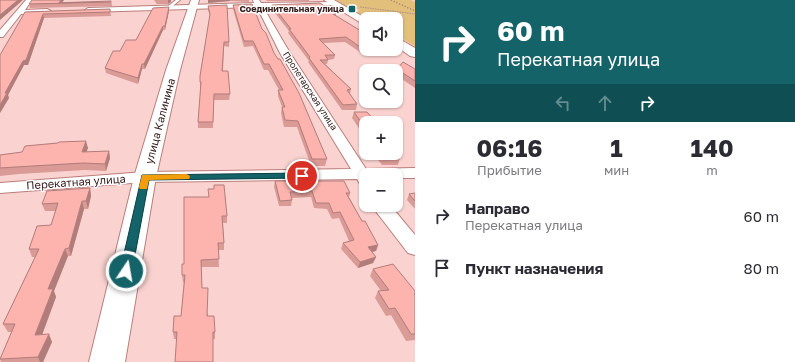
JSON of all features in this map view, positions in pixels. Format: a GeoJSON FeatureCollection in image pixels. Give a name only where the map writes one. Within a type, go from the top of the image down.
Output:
{"type":"FeatureCollection","features":[{"type":"Feature","properties":{"kind":"street"},"geometry":{"type":"LineString","coordinates":[[0,35],[29,0]]}},
{"type":"Feature","properties":{"kind":"street","name":"Пролетарская улица"},"geometry":{"type":"LineString","coordinates":[[257,2],[285,53],[359,170]]}},
{"type":"Feature","properties":{"kind":"street"},"geometry":{"type":"LineString","coordinates":[[82,10],[181,3],[333,3],[359,19]]}},
{"type":"Feature","properties":{"kind":"street","name":"улица Калинина"},"geometry":{"type":"LineString","coordinates":[[107,362],[145,177],[173,70],[181,3]]}},
{"type":"Feature","properties":{"kind":"street"},"geometry":{"type":"LineString","coordinates":[[18,12],[58,11]]}},
{"type":"Feature","properties":{"kind":"street"},"geometry":{"type":"LineString","coordinates":[[403,45],[415,53]]}},
{"type":"Feature","properties":{"kind":"street","name":"Перекатная улица"},"geometry":{"type":"LineString","coordinates":[[403,174],[415,173]]}},
{"type":"Feature","properties":{"kind":"street","name":"Перекатная улица"},"geometry":{"type":"LineString","coordinates":[[0,188],[145,177],[359,178]]}},
{"type":"Feature","properties":{"kind":"street"},"geometry":{"type":"LineString","coordinates":[[386,212],[415,248]]}},
{"type":"Feature","properties":{"kind":"path"},"geometry":{"type":"LineString","coordinates":[[333,3],[415,14]]}},
{"type":"Feature","properties":{"kind":"shaded area"},"geometry":{"type":"Polygon","coordinates":[[[336,0],[411,0],[415,2],[415,46],[403,39],[403,12],[359,12],[359,13],[357,12],[360,10],[350,8],[336,0]]]}},
{"type":"Feature","properties":{"kind":"building"},"geometry":{"type":"Polygon","coordinates":[[[0,0],[18,0],[0,15],[0,0]]]}},
{"type":"Feature","properties":{"kind":"building"},"geometry":{"type":"Polygon","coordinates":[[[32,0],[61,0],[59,3],[111,2],[29,4],[32,0]]]}},
{"type":"Feature","properties":{"kind":"building"},"geometry":{"type":"Polygon","coordinates":[[[320,3],[336,14],[333,14],[359,30],[359,46],[346,37],[319,39],[335,55],[325,55],[328,60],[320,60],[351,89],[347,90],[357,104],[343,105],[289,29],[291,29],[272,5],[320,3]]]}},
{"type":"Feature","properties":{"kind":"building"},"geometry":{"type":"Polygon","coordinates":[[[252,4],[274,53],[278,59],[280,59],[299,93],[327,159],[312,159],[298,121],[285,120],[282,107],[285,107],[278,90],[283,90],[269,64],[264,64],[253,41],[244,41],[233,5],[252,4]]]}},
{"type":"Feature","properties":{"kind":"building"},"geometry":{"type":"Polygon","coordinates":[[[227,5],[229,42],[224,42],[222,71],[228,71],[230,94],[214,94],[213,122],[198,122],[201,82],[200,76],[210,14],[208,6],[227,5]]]}},
{"type":"Feature","properties":{"kind":"building"},"geometry":{"type":"Polygon","coordinates":[[[169,7],[165,26],[163,26],[144,64],[142,64],[138,78],[105,68],[113,51],[120,51],[126,40],[136,40],[153,8],[169,7]]]}},
{"type":"Feature","properties":{"kind":"building"},"geometry":{"type":"Polygon","coordinates":[[[110,9],[110,12],[43,14],[26,60],[23,61],[0,105],[0,55],[25,12],[110,9]]]}},
{"type":"Feature","properties":{"kind":"building"},"geometry":{"type":"Polygon","coordinates":[[[403,62],[415,69],[415,81],[403,73],[403,64],[401,64],[403,62]]]}},
{"type":"Feature","properties":{"kind":"building"},"geometry":{"type":"Polygon","coordinates":[[[354,112],[367,112],[371,116],[359,116],[359,119],[354,112]]]}},
{"type":"Feature","properties":{"kind":"building"},"geometry":{"type":"Polygon","coordinates":[[[86,141],[82,152],[109,151],[105,164],[83,163],[0,168],[0,155],[22,152],[25,146],[59,142],[86,141]]]}},
{"type":"Feature","properties":{"kind":"building"},"geometry":{"type":"Polygon","coordinates":[[[275,181],[344,181],[350,193],[346,193],[362,221],[365,221],[378,245],[368,247],[376,257],[360,262],[343,243],[354,240],[340,212],[333,213],[329,203],[316,203],[312,191],[290,192],[292,200],[280,201],[275,181]]]}},
{"type":"Feature","properties":{"kind":"building"},"geometry":{"type":"Polygon","coordinates":[[[214,185],[224,185],[227,216],[222,216],[224,243],[218,243],[219,259],[201,260],[202,288],[208,288],[207,316],[214,316],[215,332],[213,332],[213,362],[175,362],[177,332],[173,332],[174,316],[181,316],[185,275],[182,275],[182,264],[184,264],[184,197],[209,197],[208,189],[214,189],[214,185]]]}},
{"type":"Feature","properties":{"kind":"building"},"geometry":{"type":"Polygon","coordinates":[[[90,188],[86,201],[82,201],[69,248],[65,249],[48,289],[53,289],[35,335],[49,334],[38,357],[0,359],[15,324],[3,324],[39,249],[29,249],[37,226],[51,225],[58,203],[42,204],[47,191],[90,188]]]}},
{"type":"Feature","properties":{"kind":"building"},"geometry":{"type":"Polygon","coordinates":[[[415,193],[415,201],[409,194],[415,193]]]}},
{"type":"Feature","properties":{"kind":"building"},"geometry":{"type":"Polygon","coordinates":[[[393,264],[415,291],[415,334],[411,334],[395,308],[389,309],[378,291],[389,290],[373,269],[393,264]]]}},
{"type":"Feature","properties":{"kind":"railway"},"geometry":{"type":"LineString","coordinates":[[391,0],[415,11]]}},
{"type":"Feature","properties":{"kind":"slow traffic"},"geometry":{"type":"LineString","coordinates":[[143,187],[145,177],[186,177]]}},
{"type":"Feature","properties":{"kind":"place","name":"Соединительная улица"},"geometry":{"type":"Point","coordinates":[352,9]}},
{"type":"Feature","properties":{"kind":"route"},"geometry":{"type":"LineString","coordinates":[[126,271],[145,177],[302,176]]}}]}
